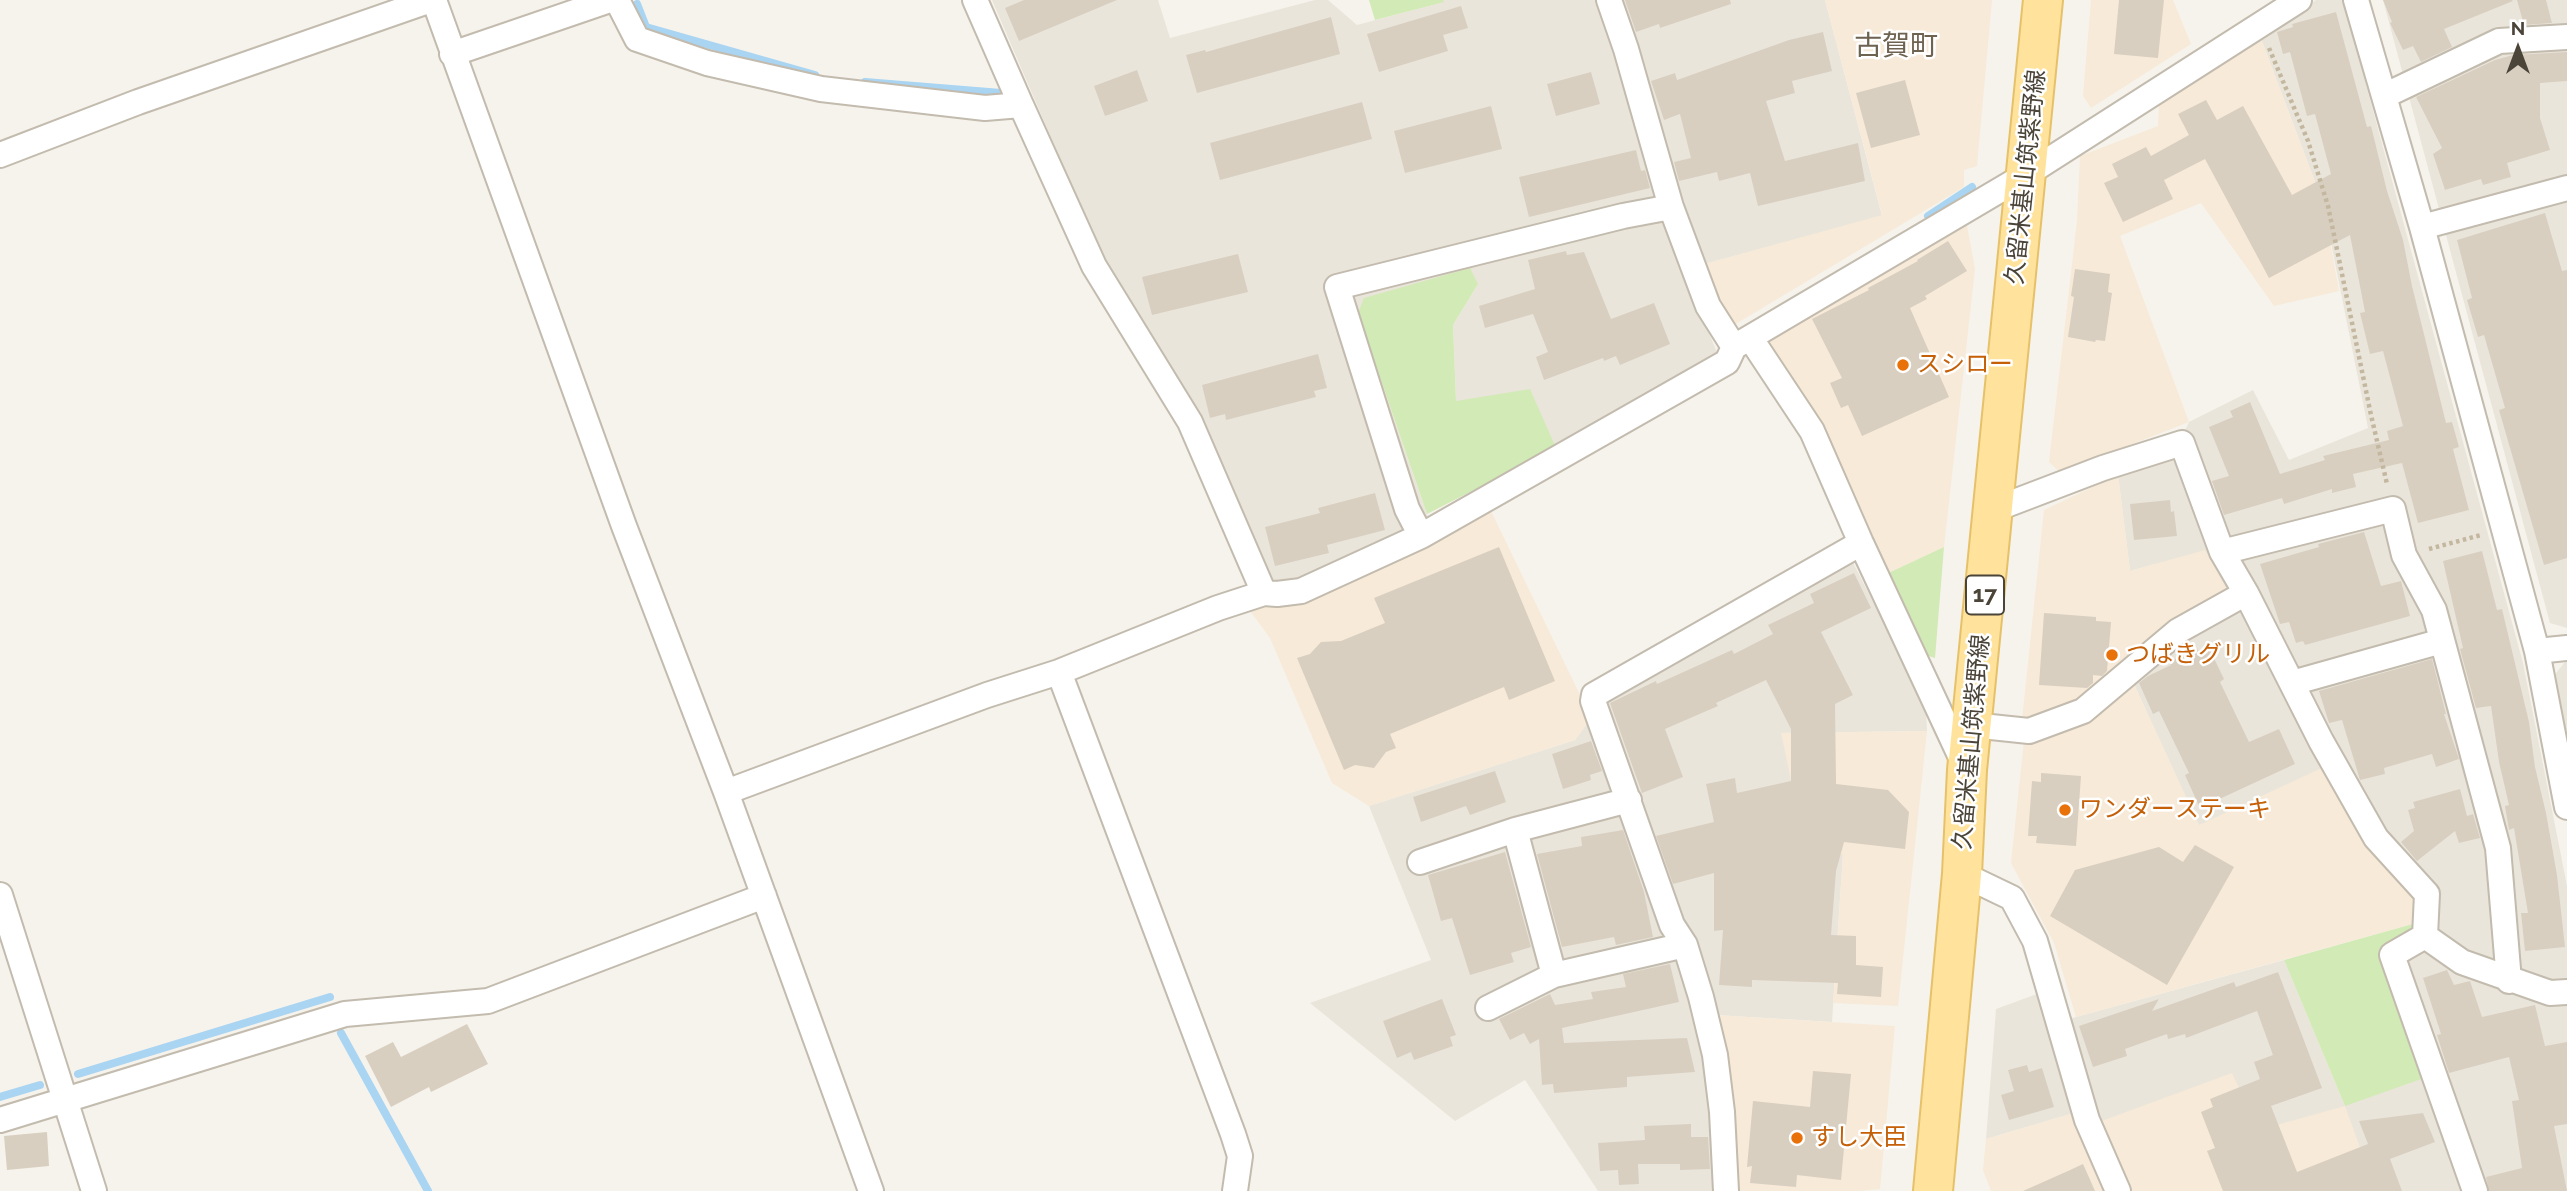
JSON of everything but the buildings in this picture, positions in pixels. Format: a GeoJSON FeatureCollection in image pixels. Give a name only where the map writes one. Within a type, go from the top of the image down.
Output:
{"type":"FeatureCollection","features":[{"type":"Feature","properties":{"kind":"main road","name":"久留米基山筑紫野線"},"geometry":{"type":"LineString","coordinates":[[1933,1191],[1962,873],[1972,725],[2043,0]]}},
{"type":"Feature","properties":{"kind":"street"},"geometry":{"type":"LineString","coordinates":[[0,155],[138,102],[433,0],[624,526],[726,792],[871,1191]]}},
{"type":"Feature","properties":{"kind":"street"},"geometry":{"type":"LineString","coordinates":[[452,54],[610,0]]}},
{"type":"Feature","properties":{"kind":"street"},"geometry":{"type":"LineString","coordinates":[[617,0],[637,39],[707,63],[821,89],[985,108],[1021,105]]}},
{"type":"Feature","properties":{"kind":"street"},"geometry":{"type":"LineString","coordinates":[[975,0],[1094,266],[1190,422],[1264,593]]}},
{"type":"Feature","properties":{"kind":"street"},"geometry":{"type":"LineString","coordinates":[[1609,0],[1626,49],[1671,207],[1708,306],[1742,343],[1812,431],[1861,543],[1968,770]]}},
{"type":"Feature","properties":{"kind":"street"},"geometry":{"type":"LineString","coordinates":[[726,792],[988,695],[1059,672],[1218,608],[1264,593],[1301,591],[1421,536],[1727,362],[1742,343],[2027,174],[2299,0]]}},
{"type":"Feature","properties":{"kind":"street"},"geometry":{"type":"LineString","coordinates":[[2356,0],[2422,228],[2536,651],[2567,807]]}},
{"type":"Feature","properties":{"kind":"street"},"geometry":{"type":"LineString","coordinates":[[2384,96],[2499,41],[2567,37]]}},
{"type":"Feature","properties":{"kind":"street"},"geometry":{"type":"LineString","coordinates":[[2422,228],[2567,189]]}},
{"type":"Feature","properties":{"kind":"street"},"geometry":{"type":"LineString","coordinates":[[1421,536],[1407,509],[1337,287],[1623,216],[1671,207]]}},
{"type":"Feature","properties":{"kind":"street"},"geometry":{"type":"LineString","coordinates":[[1993,510],[2103,468],[2182,443],[2222,552],[2246,593],[2321,741],[2376,838],[2427,894],[2425,936]]}},
{"type":"Feature","properties":{"kind":"street"},"geometry":{"type":"LineString","coordinates":[[2222,552],[2393,509],[2404,555],[2434,610],[2498,848],[2510,981]]}},
{"type":"Feature","properties":{"kind":"street"},"geometry":{"type":"LineString","coordinates":[[1727,1191],[1723,1112],[1715,1055],[1685,945],[1672,925],[1593,701],[1594,695],[1861,543]]}},
{"type":"Feature","properties":{"kind":"street"},"geometry":{"type":"LineString","coordinates":[[1972,725],[2029,731],[2082,711],[2178,631],[2246,593]]}},
{"type":"Feature","properties":{"kind":"street"},"geometry":{"type":"LineString","coordinates":[[2292,683],[2442,641]]}},
{"type":"Feature","properties":{"kind":"street"},"geometry":{"type":"LineString","coordinates":[[2536,651],[2567,648]]}},
{"type":"Feature","properties":{"kind":"street"},"geometry":{"type":"LineString","coordinates":[[1059,672],[1233,1134],[1240,1156],[1235,1191]]}},
{"type":"Feature","properties":{"kind":"street"},"geometry":{"type":"LineString","coordinates":[[1420,862],[1515,830],[1629,800]]}},
{"type":"Feature","properties":{"kind":"street"},"geometry":{"type":"LineString","coordinates":[[1515,830],[1554,975]]}},
{"type":"Feature","properties":{"kind":"street"},"geometry":{"type":"LineString","coordinates":[[1962,873],[2012,898],[2035,941],[2087,1120],[2118,1191]]}},
{"type":"Feature","properties":{"kind":"street"},"geometry":{"type":"LineString","coordinates":[[0,895],[94,1191]]}},
{"type":"Feature","properties":{"kind":"street"},"geometry":{"type":"LineString","coordinates":[[0,1120],[345,1014],[488,1001],[764,896]]}},
{"type":"Feature","properties":{"kind":"street"},"geometry":{"type":"LineString","coordinates":[[2425,936],[2462,962],[2510,981],[2550,993],[2567,992]]}},
{"type":"Feature","properties":{"kind":"street"},"geometry":{"type":"LineString","coordinates":[[2425,936],[2392,955],[2475,1191]]}},
{"type":"Feature","properties":{"kind":"street"},"geometry":{"type":"LineString","coordinates":[[1488,1008],[1554,975],[1685,945]]}},
{"type":"Feature","properties":{"kind":"path"},"geometry":{"type":"LineString","coordinates":[[2259,26],[2308,141],[2328,206],[2393,509]]}},
{"type":"Feature","properties":{"kind":"path"},"geometry":{"type":"LineString","coordinates":[[2404,555],[2490,532]]}},
{"type":"Feature","properties":{"kind":"shaded area"},"geometry":{"type":"Polygon","coordinates":[[[992,0],[1158,0],[1170,38],[1315,0],[1328,0],[1357,25],[1443,0],[1598,0],[1665,226],[1718,355],[1556,448],[1456,401],[1453,325],[1478,284],[1358,313],[1430,523],[1274,589],[1107,268],[992,0]]]}},
{"type":"Feature","properties":{"kind":"shaded area"},"geometry":{"type":"Polygon","coordinates":[[[1620,0],[1825,0],[1882,216],[1701,265],[1620,0]]]}},
{"type":"Feature","properties":{"kind":"shaded area"},"geometry":{"type":"Polygon","coordinates":[[[1825,0],[1992,0],[1977,166],[1964,170],[1964,187],[1734,325],[1701,265],[1882,215],[1825,0]]]}},
{"type":"Feature","properties":{"kind":"shaded area"},"geometry":{"type":"Polygon","coordinates":[[[2091,0],[2173,0],[2191,44],[2091,108],[2083,96],[2091,0]]]}},
{"type":"Feature","properties":{"kind":"shaded area"},"geometry":{"type":"Polygon","coordinates":[[[2316,0],[2343,0],[2523,663],[2567,886],[2567,1191],[2376,1191],[2258,1130],[2099,1122],[2065,1020],[2284,960],[2345,1106],[2382,952],[2420,922],[2324,768],[2199,826],[2133,682],[2205,551],[2130,571],[2118,475],[2173,456],[2189,422],[2253,390],[2289,460],[2368,428],[2323,203],[2260,36],[2316,0]]]}},
{"type":"Feature","properties":{"kind":"shaded area"},"geometry":{"type":"Polygon","coordinates":[[[2383,0],[2567,0],[2567,628],[2550,623],[2383,0]]]}},
{"type":"Feature","properties":{"kind":"shaded area"},"geometry":{"type":"Polygon","coordinates":[[[2260,36],[2323,203],[2339,291],[2274,306],[2201,203],[2120,236],[2189,422],[2060,472],[2049,462],[2077,221],[2080,156],[2158,126],[2159,104],[2260,36]]]}},
{"type":"Feature","properties":{"kind":"shaded area"},"geometry":{"type":"Polygon","coordinates":[[[1966,220],[1975,269],[1944,547],[1884,575],[1764,345],[1966,220]]]}},
{"type":"Feature","properties":{"kind":"shaded area"},"geometry":{"type":"Polygon","coordinates":[[[2118,475],[2130,571],[2205,550],[2226,588],[2075,705],[2022,720],[2044,510],[2118,475]]]}},
{"type":"Feature","properties":{"kind":"shaded area"},"geometry":{"type":"Polygon","coordinates":[[[1490,509],[1580,695],[1588,722],[1575,740],[1369,806],[1332,783],[1270,638],[1248,608],[1490,509]]]}},
{"type":"Feature","properties":{"kind":"shaded area"},"geometry":{"type":"Polygon","coordinates":[[[1843,543],[1926,706],[1927,731],[1781,733],[1843,854],[1832,1022],[1715,1015],[1734,1097],[1738,1191],[1598,1191],[1525,1080],[1455,1121],[1310,1003],[1431,960],[1369,806],[1575,740],[1588,722],[1580,695],[1593,683],[1843,543]]]}},
{"type":"Feature","properties":{"kind":"shaded area"},"geometry":{"type":"Polygon","coordinates":[[[2567,662],[2567,750],[2552,678],[2567,662]]]}},
{"type":"Feature","properties":{"kind":"shaded area"},"geometry":{"type":"Polygon","coordinates":[[[2133,682],[2199,825],[2324,767],[2416,894],[2420,922],[2076,1017],[2054,943],[2011,863],[2024,741],[2133,682]]]}},
{"type":"Feature","properties":{"kind":"shaded area"},"geometry":{"type":"Polygon","coordinates":[[[1927,731],[1898,1006],[1833,1003],[1843,855],[1804,842],[1781,733],[1927,731]]]}},
{"type":"Feature","properties":{"kind":"shaded area"},"geometry":{"type":"Polygon","coordinates":[[[2037,994],[2074,1113],[1986,1139],[1996,1009],[2037,994]]]}},
{"type":"Feature","properties":{"kind":"shaded area"},"geometry":{"type":"Polygon","coordinates":[[[1715,1015],[1895,1026],[1880,1189],[1738,1191],[1734,1097],[1715,1015]]]}},
{"type":"Feature","properties":{"kind":"shaded area"},"geometry":{"type":"Polygon","coordinates":[[[2232,1073],[2259,1130],[2345,1106],[2376,1191],[2130,1191],[2099,1122],[2232,1073]]]}},
{"type":"Feature","properties":{"kind":"shaded area"},"geometry":{"type":"Polygon","coordinates":[[[2074,1113],[2107,1191],[1991,1191],[1983,1170],[1986,1139],[2074,1113]]]}},
{"type":"Feature","properties":{"kind":"green space"},"geometry":{"type":"Polygon","coordinates":[[[1369,0],[1443,0],[1444,2],[1375,20],[1369,0]]]}},
{"type":"Feature","properties":{"kind":"green space"},"geometry":{"type":"Polygon","coordinates":[[[1470,268],[1478,284],[1453,325],[1456,401],[1530,389],[1556,448],[1427,514],[1358,313],[1364,298],[1470,268]]]}},
{"type":"Feature","properties":{"kind":"green space"},"geometry":{"type":"Polygon","coordinates":[[[1944,547],[1935,658],[1922,654],[1884,575],[1944,547]]]}},
{"type":"Feature","properties":{"kind":"green space"},"geometry":{"type":"Polygon","coordinates":[[[2420,922],[2382,952],[2427,1077],[2345,1106],[2284,960],[2420,922]]]}},
{"type":"Feature","properties":{"kind":"waterway"},"geometry":{"type":"LineString","coordinates":[[637,4],[646,27],[815,75]]}},
{"type":"Feature","properties":{"kind":"waterway"},"geometry":{"type":"LineString","coordinates":[[865,82],[1001,93]]}},
{"type":"Feature","properties":{"kind":"waterway"},"geometry":{"type":"LineString","coordinates":[[1928,216],[1972,187]]}},
{"type":"Feature","properties":{"kind":"waterway"},"geometry":{"type":"LineString","coordinates":[[78,1074],[330,997]]}},
{"type":"Feature","properties":{"kind":"waterway"},"geometry":{"type":"LineString","coordinates":[[341,1033],[428,1191]]}},
{"type":"Feature","properties":{"kind":"waterway"},"geometry":{"type":"LineString","coordinates":[[0,1097],[40,1085]]}},
{"type":"Feature","properties":{"kind":"place","name":"スシロー"},"geometry":{"type":"Point","coordinates":[1903,365]}},
{"type":"Feature","properties":{"kind":"place","name":"つばきグリル"},"geometry":{"type":"Point","coordinates":[2112,655]}},
{"type":"Feature","properties":{"kind":"place","name":"ワンダーステーキ"},"geometry":{"type":"Point","coordinates":[2065,810]}},
{"type":"Feature","properties":{"kind":"place","name":"すし大臣"},"geometry":{"type":"Point","coordinates":[1797,1138]}},
{"type":"Feature","properties":{"kind":"district","name":"古賀町"},"geometry":{"type":"Point","coordinates":[1896,47]}}]}
